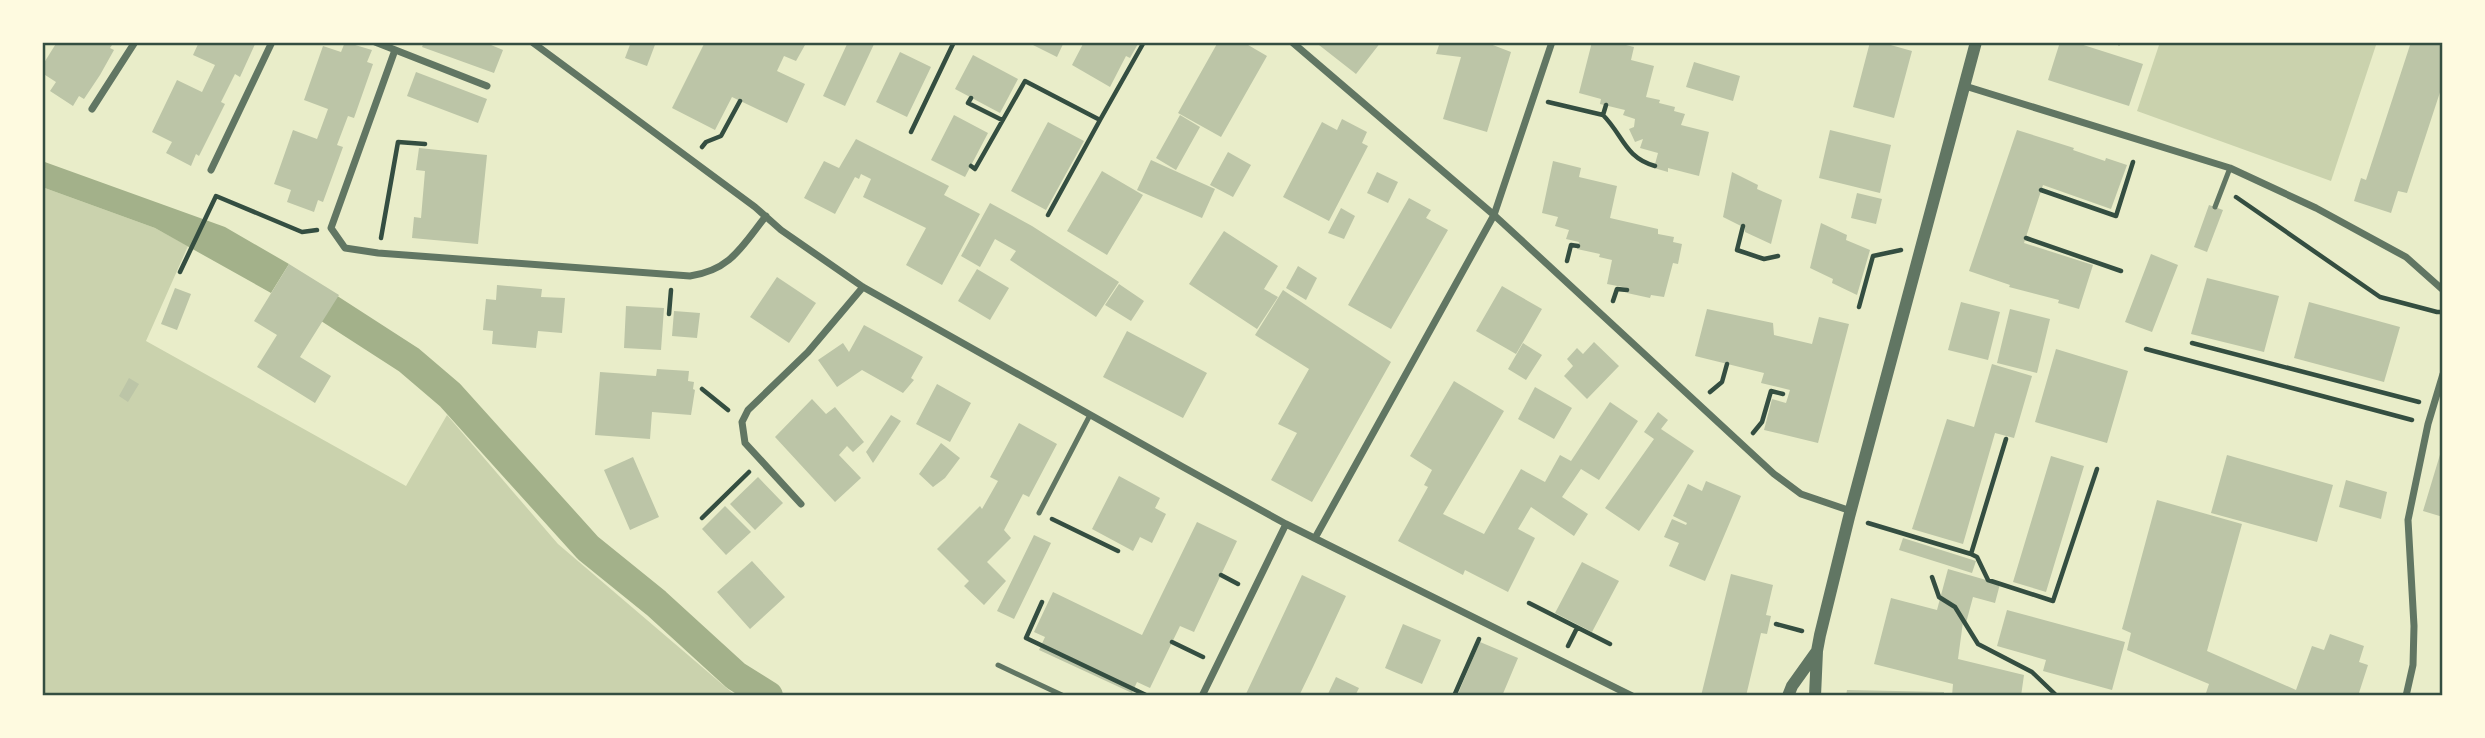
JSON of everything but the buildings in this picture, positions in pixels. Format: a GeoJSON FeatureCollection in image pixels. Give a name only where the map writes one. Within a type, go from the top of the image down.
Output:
{"type":"FeatureCollection","features":[{"type":"Feature","properties":{"kind":"street"},"geometry":{"type":"LineString","coordinates":[[92,109],[135,42]]}},
{"type":"Feature","properties":{"kind":"street"},"geometry":{"type":"LineString","coordinates":[[211,170],[272,42]]}},
{"type":"Feature","properties":{"kind":"street"},"geometry":{"type":"LineString","coordinates":[[375,42],[487,86]]}},
{"type":"Feature","properties":{"kind":"street"},"geometry":{"type":"LineString","coordinates":[[532,42],[863,288],[1286,524],[1632,696]]}},
{"type":"Feature","properties":{"kind":"street"},"geometry":{"type":"LineString","coordinates":[[1292,42],[1494,215],[1773,474],[1801,494],[1850,514]]}},
{"type":"Feature","properties":{"kind":"street"},"geometry":{"type":"LineString","coordinates":[[1315,538],[1494,215],[1552,42]]}},
{"type":"Feature","properties":{"kind":"street"},"geometry":{"type":"LineString","coordinates":[[1815,696],[1817,651],[1850,514],[1976,42]]}},
{"type":"Feature","properties":{"kind":"street"},"geometry":{"type":"LineString","coordinates":[[395,50],[331,228],[345,247],[378,253],[690,276],[709,273],[727,264],[766,216]]}},
{"type":"Feature","properties":{"kind":"street"},"geometry":{"type":"LineString","coordinates":[[1965,86],[2230,168],[2316,208],[2406,257],[2443,290]]}},
{"type":"Feature","properties":{"kind":"street"},"geometry":{"type":"LineString","coordinates":[[801,504],[745,443],[742,422],[748,410],[808,352],[863,288]]}},
{"type":"Feature","properties":{"kind":"street"},"geometry":{"type":"LineString","coordinates":[[2406,696],[2413,665],[2414,626],[2408,520],[2428,424],[2443,374]]}},
{"type":"Feature","properties":{"kind":"street"},"geometry":{"type":"LineString","coordinates":[[1202,696],[1286,524]]}},
{"type":"Feature","properties":{"kind":"street"},"geometry":{"type":"LineString","coordinates":[[1788,696],[1817,651]]}},
{"type":"Feature","properties":{"kind":"lane"},"geometry":{"type":"LineString","coordinates":[[2215,207],[2230,168]]}},
{"type":"Feature","properties":{"kind":"lane"},"geometry":{"type":"LineString","coordinates":[[1039,513],[1090,415]]}},
{"type":"Feature","properties":{"kind":"lane"},"geometry":{"type":"LineString","coordinates":[[998,665],[1064,696]]}},
{"type":"Feature","properties":{"kind":"path"},"geometry":{"type":"LineString","coordinates":[[911,132],[954,42]]}},
{"type":"Feature","properties":{"kind":"path"},"geometry":{"type":"LineString","coordinates":[[1048,215],[1144,42]]}},
{"type":"Feature","properties":{"kind":"path"},"geometry":{"type":"LineString","coordinates":[[971,166],[975,169],[983,150],[1025,81],[1100,120]]}},
{"type":"Feature","properties":{"kind":"path"},"geometry":{"type":"LineString","coordinates":[[971,98],[968,103],[984,108],[1002,120]]}},
{"type":"Feature","properties":{"kind":"path"},"geometry":{"type":"LineString","coordinates":[[1533,99],[1603,115],[1623,145],[1640,162],[1655,166]]}},
{"type":"Feature","properties":{"kind":"path"},"geometry":{"type":"LineString","coordinates":[[701,149],[706,142],[721,136],[740,101]]}},
{"type":"Feature","properties":{"kind":"path"},"geometry":{"type":"LineString","coordinates":[[1603,115],[1606,105]]}},
{"type":"Feature","properties":{"kind":"path"},"geometry":{"type":"LineString","coordinates":[[378,253],[398,142],[425,144]]}},
{"type":"Feature","properties":{"kind":"path"},"geometry":{"type":"LineString","coordinates":[[2041,190],[2116,216],[2133,162]]}},
{"type":"Feature","properties":{"kind":"path"},"geometry":{"type":"LineString","coordinates":[[2230,168],[2236,198],[2380,297],[2443,312]]}},
{"type":"Feature","properties":{"kind":"path"},"geometry":{"type":"LineString","coordinates":[[180,272],[216,196],[302,232],[331,228]]}},
{"type":"Feature","properties":{"kind":"path"},"geometry":{"type":"LineString","coordinates":[[1743,226],[1737,250],[1764,259],[1778,256]]}},
{"type":"Feature","properties":{"kind":"path"},"geometry":{"type":"LineString","coordinates":[[2026,238],[2059,252],[2121,271]]}},
{"type":"Feature","properties":{"kind":"path"},"geometry":{"type":"LineString","coordinates":[[1859,307],[1873,256],[1922,246]]}},
{"type":"Feature","properties":{"kind":"path"},"geometry":{"type":"LineString","coordinates":[[2192,344],[2433,406]]}},
{"type":"Feature","properties":{"kind":"path"},"geometry":{"type":"LineString","coordinates":[[2146,349],[2428,424]]}},
{"type":"Feature","properties":{"kind":"path"},"geometry":{"type":"LineString","coordinates":[[1698,404],[1722,382],[1727,364]]}},
{"type":"Feature","properties":{"kind":"path"},"geometry":{"type":"LineString","coordinates":[[702,389],[742,422]]}},
{"type":"Feature","properties":{"kind":"path"},"geometry":{"type":"LineString","coordinates":[[1743,446],[1762,422],[1771,391],[1783,394]]}},
{"type":"Feature","properties":{"kind":"path"},"geometry":{"type":"LineString","coordinates":[[1971,554],[2006,439]]}},
{"type":"Feature","properties":{"kind":"path"},"geometry":{"type":"LineString","coordinates":[[702,518],[761,461]]}},
{"type":"Feature","properties":{"kind":"path"},"geometry":{"type":"LineString","coordinates":[[1850,514],[1971,554],[1977,557],[1988,580],[2053,601],[2097,469]]}},
{"type":"Feature","properties":{"kind":"path"},"geometry":{"type":"LineString","coordinates":[[1039,513],[1118,551]]}},
{"type":"Feature","properties":{"kind":"path"},"geometry":{"type":"LineString","coordinates":[[1932,577],[1940,597],[1955,607],[1978,644],[2032,672],[2057,696]]}},
{"type":"Feature","properties":{"kind":"path"},"geometry":{"type":"LineString","coordinates":[[1042,602],[1026,638],[1148,696]]}},
{"type":"Feature","properties":{"kind":"path"},"geometry":{"type":"LineString","coordinates":[[1529,603],[1610,644]]}},
{"type":"Feature","properties":{"kind":"path"},"geometry":{"type":"LineString","coordinates":[[1454,696],[1486,623]]}},
{"type":"Feature","properties":{"kind":"path"},"geometry":{"type":"LineString","coordinates":[[1172,642],[1216,664]]}},
{"type":"Feature","properties":{"kind":"shaded area"},"geometry":{"type":"Polygon","coordinates":[[[2160,42],[2377,42],[2331,181],[2137,111],[2160,42]]]}},
{"type":"Feature","properties":{"kind":"shaded area"},"geometry":{"type":"Polygon","coordinates":[[[42,161],[225,227],[289,264],[271,293],[155,228],[42,187],[42,161]]]}},
{"type":"Feature","properties":{"kind":"shaded area"},"geometry":{"type":"Polygon","coordinates":[[[42,187],[155,228],[188,246],[146,341],[406,486],[447,415],[558,544],[736,696],[42,696],[42,187]]]}},
{"type":"Feature","properties":{"kind":"waterway"},"geometry":{"type":"LineString","coordinates":[[330,309],[409,360],[450,395],[588,548],[656,603],[736,676],[768,696]]}}]}
